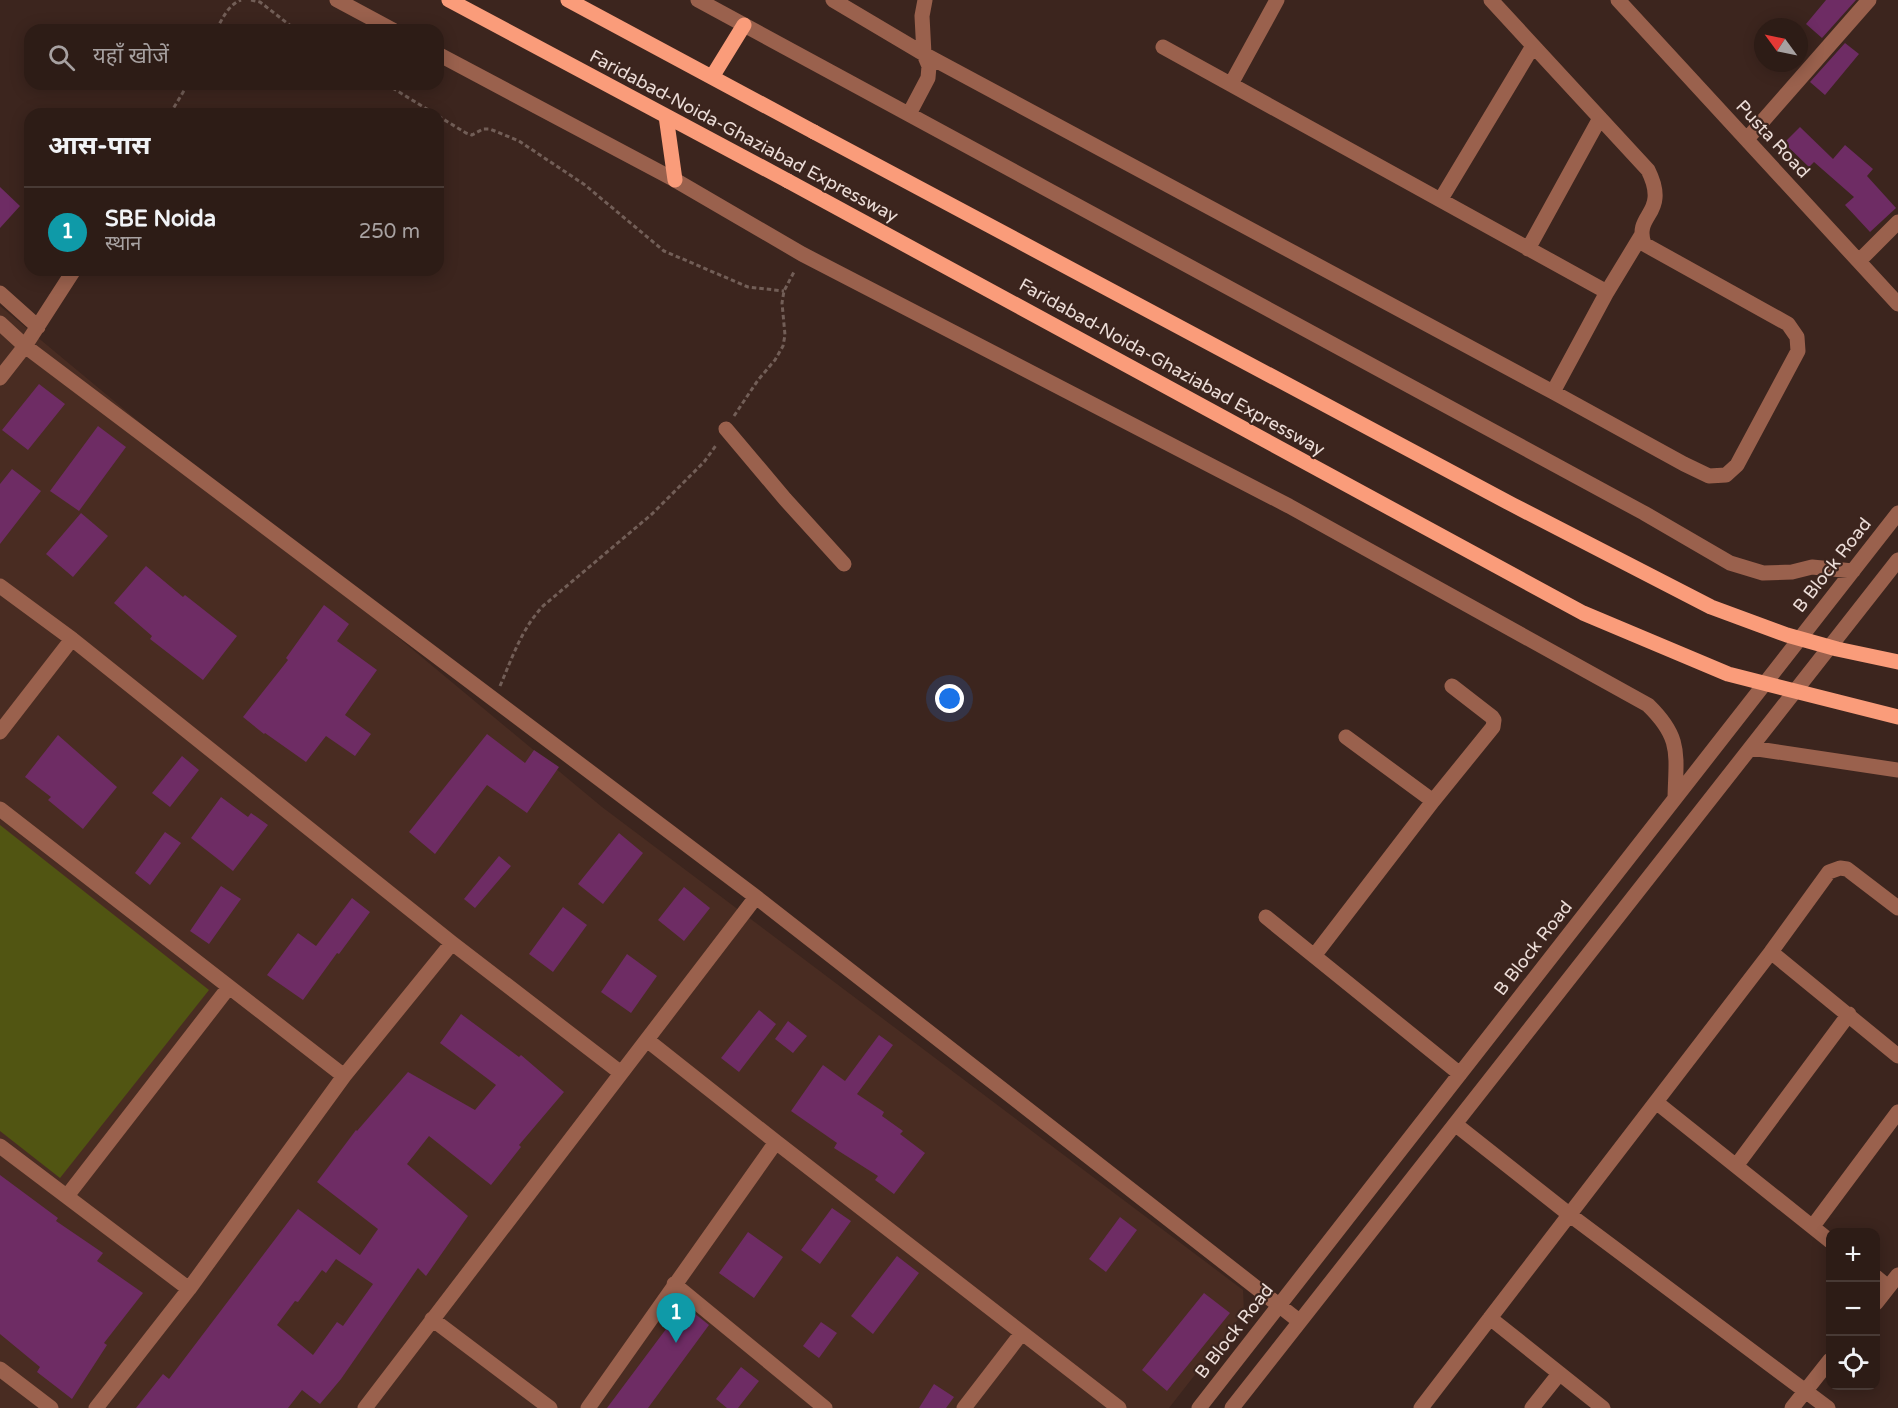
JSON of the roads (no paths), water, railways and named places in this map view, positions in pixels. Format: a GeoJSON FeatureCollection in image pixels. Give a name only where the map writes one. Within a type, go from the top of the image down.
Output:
{"type":"FeatureCollection","features":[{"type":"Feature","properties":{"kind":"main road","name":"Faridabad-Noida-Ghaziabad Expressway"},"geometry":{"type":"LineString","coordinates":[[449,0],[788,181],[1583,613],[1728,674],[1898,717]]}},
{"type":"Feature","properties":{"kind":"main road","name":"Faridabad-Noida-Ghaziabad Expressway"},"geometry":{"type":"LineString","coordinates":[[568,0],[1513,505],[1711,607],[1787,635],[1898,662]]}},
{"type":"Feature","properties":{"kind":"main road"},"geometry":{"type":"LineString","coordinates":[[712,77],[744,25]]}},
{"type":"Feature","properties":{"kind":"main road"},"geometry":{"type":"LineString","coordinates":[[666,116],[675,180]]}},
{"type":"Feature","properties":{"kind":"street"},"geometry":{"type":"LineString","coordinates":[[337,0],[382,24]]}},
{"type":"Feature","properties":{"kind":"street"},"geometry":{"type":"LineString","coordinates":[[698,0],[1644,513],[1730,563],[1762,573],[1792,572],[1812,567],[1852,571]]}},
{"type":"Feature","properties":{"kind":"street"},"geometry":{"type":"LineString","coordinates":[[833,0],[924,54],[1684,464],[1709,476],[1726,475],[1737,465],[1798,351],[1797,337],[1788,324],[1644,244],[1641,227],[1655,201],[1654,183],[1648,170],[1491,0]]}},
{"type":"Feature","properties":{"kind":"street"},"geometry":{"type":"LineString","coordinates":[[909,114],[928,78],[929,66],[924,54],[922,16],[925,0]]}},
{"type":"Feature","properties":{"kind":"street"},"geometry":{"type":"LineString","coordinates":[[1230,84],[1277,0]]}},
{"type":"Feature","properties":{"kind":"street","name":"Pusta Road"},"geometry":{"type":"LineString","coordinates":[[1618,0],[1898,304]]}},
{"type":"Feature","properties":{"kind":"street"},"geometry":{"type":"LineString","coordinates":[[1747,140],[1869,0]]}},
{"type":"Feature","properties":{"kind":"street"},"geometry":{"type":"LineString","coordinates":[[1441,200],[1533,46]]}},
{"type":"Feature","properties":{"kind":"street"},"geometry":{"type":"LineString","coordinates":[[1163,47],[1608,292]]}},
{"type":"Feature","properties":{"kind":"street"},"geometry":{"type":"LineString","coordinates":[[444,57],[675,180],[802,254],[1289,506],[1648,705],[1664,720],[1677,747],[1676,798]]}},
{"type":"Feature","properties":{"kind":"street"},"geometry":{"type":"LineString","coordinates":[[1528,249],[1600,118]]}},
{"type":"Feature","properties":{"kind":"street"},"geometry":{"type":"LineString","coordinates":[[1859,261],[1898,222]]}},
{"type":"Feature","properties":{"kind":"street"},"geometry":{"type":"LineString","coordinates":[[1553,392],[1641,236]]}},
{"type":"Feature","properties":{"kind":"street"},"geometry":{"type":"LineString","coordinates":[[0,378],[25,346],[70,276]]}},
{"type":"Feature","properties":{"kind":"street"},"geometry":{"type":"LineString","coordinates":[[0,293],[38,327]]}},
{"type":"Feature","properties":{"kind":"street"},"geometry":{"type":"LineString","coordinates":[[0,323],[25,346],[756,897],[1299,1321]]}},
{"type":"Feature","properties":{"kind":"street"},"geometry":{"type":"LineString","coordinates":[[726,429],[844,564]]}},
{"type":"Feature","properties":{"kind":"street","name":"B Block Road"},"geometry":{"type":"LineString","coordinates":[[1199,1408],[1898,513]]}},
{"type":"Feature","properties":{"kind":"street"},"geometry":{"type":"LineString","coordinates":[[1232,1408],[1751,748],[1892,577],[1898,560]]}},
{"type":"Feature","properties":{"kind":"street"},"geometry":{"type":"LineString","coordinates":[[0,586],[72,639],[452,943],[621,1073]]}},
{"type":"Feature","properties":{"kind":"street"},"geometry":{"type":"LineString","coordinates":[[0,732],[72,639]]}},
{"type":"Feature","properties":{"kind":"street"},"geometry":{"type":"LineString","coordinates":[[1314,956],[1495,723],[1492,717],[1452,686]]}},
{"type":"Feature","properties":{"kind":"street"},"geometry":{"type":"LineString","coordinates":[[1346,737],[1433,801]]}},
{"type":"Feature","properties":{"kind":"street"},"geometry":{"type":"LineString","coordinates":[[1751,748],[1898,770]]}},
{"type":"Feature","properties":{"kind":"street"},"geometry":{"type":"LineString","coordinates":[[0,809],[344,1076]]}},
{"type":"Feature","properties":{"kind":"street"},"geometry":{"type":"LineString","coordinates":[[1421,1408],[1771,952],[1829,872],[1834,869],[1847,869],[1855,873],[1898,908]]}},
{"type":"Feature","properties":{"kind":"street"},"geometry":{"type":"LineString","coordinates":[[365,1408],[756,897]]}},
{"type":"Feature","properties":{"kind":"street"},"geometry":{"type":"LineString","coordinates":[[1266,917],[1460,1074]]}},
{"type":"Feature","properties":{"kind":"street"},"geometry":{"type":"LineString","coordinates":[[96,1408],[189,1289],[344,1076],[452,943]]}},
{"type":"Feature","properties":{"kind":"street"},"geometry":{"type":"LineString","coordinates":[[1771,952],[1898,1056]]}},
{"type":"Feature","properties":{"kind":"street"},"geometry":{"type":"LineString","coordinates":[[67,1196],[229,987]]}},
{"type":"Feature","properties":{"kind":"street"},"geometry":{"type":"LineString","coordinates":[[1736,1166],[1849,1014]]}},
{"type":"Feature","properties":{"kind":"street"},"geometry":{"type":"LineString","coordinates":[[647,1040],[1021,1334],[1119,1408]]}},
{"type":"Feature","properties":{"kind":"street"},"geometry":{"type":"LineString","coordinates":[[1656,1102],[1826,1237]]}},
{"type":"Feature","properties":{"kind":"street"},"geometry":{"type":"LineString","coordinates":[[1813,1226],[1898,1112]]}},
{"type":"Feature","properties":{"kind":"street"},"geometry":{"type":"LineString","coordinates":[[1455,1124],[1569,1215],[1828,1408]]}},
{"type":"Feature","properties":{"kind":"street"},"geometry":{"type":"LineString","coordinates":[[588,1408],[776,1142]]}},
{"type":"Feature","properties":{"kind":"street"},"geometry":{"type":"LineString","coordinates":[[0,1146],[189,1289]]}},
{"type":"Feature","properties":{"kind":"street"},"geometry":{"type":"LineString","coordinates":[[1880,1298],[1893,1281]]}},
{"type":"Feature","properties":{"kind":"street"},"geometry":{"type":"LineString","coordinates":[[674,1284],[825,1408]]}},
{"type":"Feature","properties":{"kind":"street"},"geometry":{"type":"LineString","coordinates":[[1490,1318],[1603,1408]]}},
{"type":"Feature","properties":{"kind":"street"},"geometry":{"type":"LineString","coordinates":[[432,1319],[550,1408]]}},
{"type":"Feature","properties":{"kind":"street"},"geometry":{"type":"LineString","coordinates":[[964,1408],[1021,1334]]}},
{"type":"Feature","properties":{"kind":"street"},"geometry":{"type":"LineString","coordinates":[[1792,1408],[1826,1365]]}},
{"type":"Feature","properties":{"kind":"street"},"geometry":{"type":"LineString","coordinates":[[0,1369],[51,1408]]}},
{"type":"Feature","properties":{"kind":"street"},"geometry":{"type":"LineString","coordinates":[[1532,1408],[1560,1374]]}},
{"type":"Feature","properties":{"kind":"place","name":"SBE Noida"},"geometry":{"type":"Point","coordinates":[676,1343]}}]}
